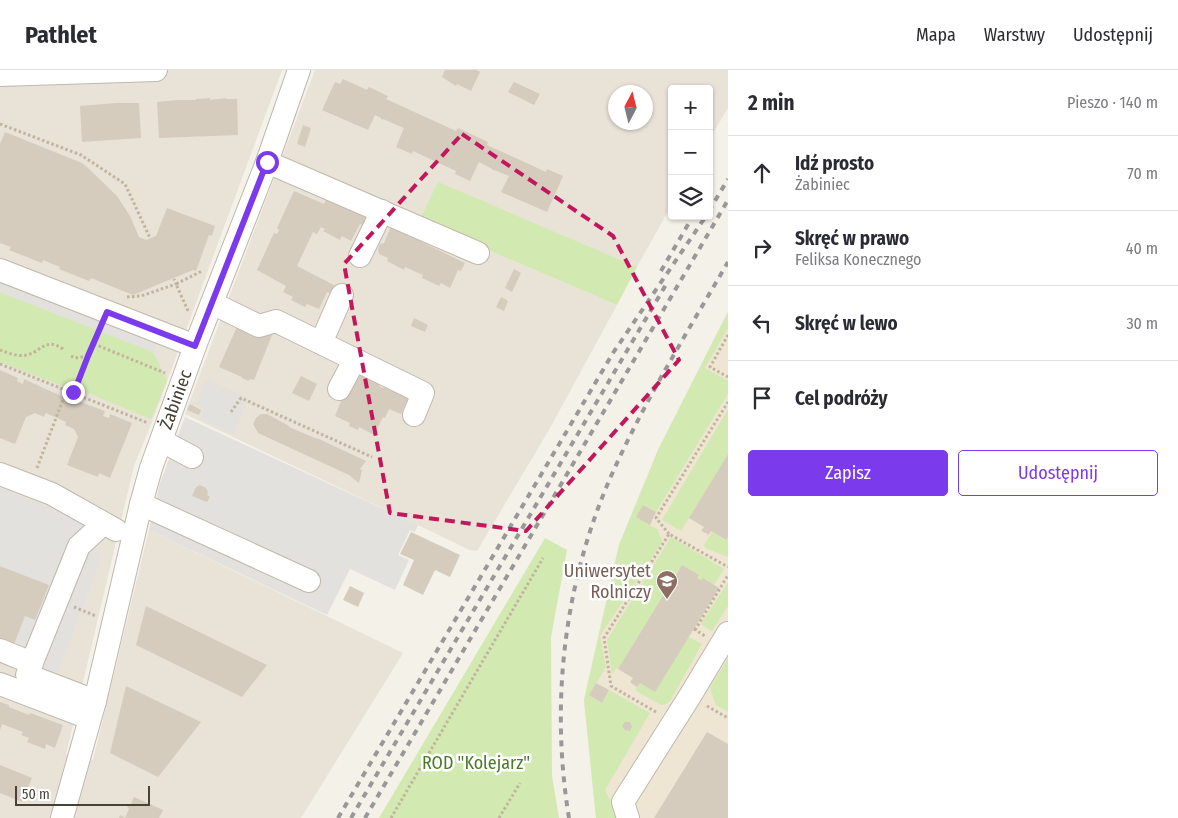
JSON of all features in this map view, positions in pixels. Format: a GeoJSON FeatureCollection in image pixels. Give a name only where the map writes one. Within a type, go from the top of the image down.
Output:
{"type":"FeatureCollection","features":[{"type":"Feature","properties":{"kind":"street"},"geometry":{"type":"LineString","coordinates":[[0,75],[156,70]]}},
{"type":"Feature","properties":{"kind":"street","name":"Żabiniec"},"geometry":{"type":"LineString","coordinates":[[62,818],[92,709],[151,468],[195,346],[267,162],[295,71]]}},
{"type":"Feature","properties":{"kind":"street"},"geometry":{"type":"LineString","coordinates":[[267,162],[478,253]]}},
{"type":"Feature","properties":{"kind":"street"},"geometry":{"type":"LineString","coordinates":[[360,256],[382,211]]}},
{"type":"Feature","properties":{"kind":"street"},"geometry":{"type":"LineString","coordinates":[[0,270],[113,303],[195,346]]}},
{"type":"Feature","properties":{"kind":"street"},"geometry":{"type":"LineString","coordinates":[[321,343],[342,294]]}},
{"type":"Feature","properties":{"kind":"street"},"geometry":{"type":"LineString","coordinates":[[212,303],[259,326],[276,321],[423,393],[414,415]]}},
{"type":"Feature","properties":{"kind":"street"},"geometry":{"type":"LineString","coordinates":[[339,389],[355,359]]}},
{"type":"Feature","properties":{"kind":"street"},"geometry":{"type":"LineString","coordinates":[[163,436],[192,458]]}},
{"type":"Feature","properties":{"kind":"street"},"geometry":{"type":"LineString","coordinates":[[0,474],[52,494],[103,524],[133,536]]}},
{"type":"Feature","properties":{"kind":"street"},"geometry":{"type":"LineString","coordinates":[[141,504],[309,581]]}},
{"type":"Feature","properties":{"kind":"street"},"geometry":{"type":"LineString","coordinates":[[92,709],[27,675],[79,546],[103,524]]}},
{"type":"Feature","properties":{"kind":"street"},"geometry":{"type":"LineString","coordinates":[[628,818],[623,802],[728,633]]}},
{"type":"Feature","properties":{"kind":"street"},"geometry":{"type":"LineString","coordinates":[[0,650],[32,663]]}},
{"type":"Feature","properties":{"kind":"street"},"geometry":{"type":"LineString","coordinates":[[0,684],[92,709]]}},
{"type":"Feature","properties":{"kind":"path"},"geometry":{"type":"LineString","coordinates":[[0,124],[81,155],[125,184],[150,238]]}},
{"type":"Feature","properties":{"kind":"path"},"geometry":{"type":"LineString","coordinates":[[73,392],[74,386],[76,387],[88,356],[113,303],[176,284],[205,270]]}},
{"type":"Feature","properties":{"kind":"path"},"geometry":{"type":"LineString","coordinates":[[174,279],[189,313]]}},
{"type":"Feature","properties":{"kind":"path"},"geometry":{"type":"LineString","coordinates":[[728,335],[710,367],[728,377]]}},
{"type":"Feature","properties":{"kind":"path"},"geometry":{"type":"LineString","coordinates":[[0,350],[12,354],[27,355],[46,344],[54,344],[63,350]]}},
{"type":"Feature","properties":{"kind":"path"},"geometry":{"type":"LineString","coordinates":[[94,344],[172,376]]}},
{"type":"Feature","properties":{"kind":"path"},"geometry":{"type":"LineString","coordinates":[[71,356],[75,358],[88,356]]}},
{"type":"Feature","properties":{"kind":"path"},"geometry":{"type":"LineString","coordinates":[[0,364],[67,389],[163,436]]}},
{"type":"Feature","properties":{"kind":"path"},"geometry":{"type":"LineString","coordinates":[[30,486],[67,389]]}},
{"type":"Feature","properties":{"kind":"path"},"geometry":{"type":"LineString","coordinates":[[232,412],[240,398],[372,457]]}},
{"type":"Feature","properties":{"kind":"path"},"geometry":{"type":"LineString","coordinates":[[728,402],[656,518],[669,534],[728,567]]}},
{"type":"Feature","properties":{"kind":"path"},"geometry":{"type":"LineString","coordinates":[[656,712],[611,686],[604,638],[669,534]]}},
{"type":"Feature","properties":{"kind":"path"},"geometry":{"type":"LineString","coordinates":[[391,818],[543,558]]}},
{"type":"Feature","properties":{"kind":"path"},"geometry":{"type":"LineString","coordinates":[[706,636],[695,629],[728,575]]}},
{"type":"Feature","properties":{"kind":"path"},"geometry":{"type":"LineString","coordinates":[[57,601],[103,619]]}},
{"type":"Feature","properties":{"kind":"path"},"geometry":{"type":"LineString","coordinates":[[690,696],[728,718]]}},
{"type":"Feature","properties":{"kind":"path"},"geometry":{"type":"LineString","coordinates":[[499,818],[520,783]]}},
{"type":"Feature","properties":{"kind":"highlighted area"},"geometry":{"type":"Polygon","coordinates":[[[462,134],[613,236],[679,360],[526,531],[390,513],[344,264],[462,134]]]}},
{"type":"Feature","properties":{"kind":"shaded area"},"geometry":{"type":"Polygon","coordinates":[[[0,70],[282,70],[134,466],[66,754],[93,760],[149,530],[403,653],[301,818],[0,818],[0,70]]]}},
{"type":"Feature","properties":{"kind":"shaded area"},"geometry":{"type":"Polygon","coordinates":[[[315,70],[728,70],[728,108],[713,133],[713,85],[668,85],[668,211],[637,267],[438,183],[421,217],[488,250],[617,305],[550,428],[477,551],[470,550],[185,414],[315,70]]]}},
{"type":"Feature","properties":{"kind":"shaded area"},"geometry":{"type":"Polygon","coordinates":[[[0,278],[158,340],[153,352],[0,292],[0,278]]]}},
{"type":"Feature","properties":{"kind":"shaded area","name":"Uniwersytet Rolniczy"},"geometry":{"type":"Polygon","coordinates":[[[728,311],[728,818],[596,818],[584,700],[619,545],[658,450],[728,311]]]}},
{"type":"Feature","properties":{"kind":"shaded area"},"geometry":{"type":"Polygon","coordinates":[[[206,379],[248,398],[234,434],[200,419],[204,408],[197,405],[206,379]]]}},
{"type":"Feature","properties":{"kind":"shaded area"},"geometry":{"type":"Polygon","coordinates":[[[185,417],[418,525],[415,532],[410,530],[398,555],[409,560],[395,590],[350,569],[327,615],[149,530],[160,483],[185,417]]]}},
{"type":"Feature","properties":{"kind":"shaded area"},"geometry":{"type":"Polygon","coordinates":[[[0,487],[74,518],[85,525],[101,559],[55,681],[14,644],[25,616],[35,620],[0,566],[0,487]]]}},
{"type":"Feature","properties":{"kind":"green space"},"geometry":{"type":"Polygon","coordinates":[[[438,182],[637,267],[617,305],[488,250],[421,217],[438,182]]]}},
{"type":"Feature","properties":{"kind":"green space"},"geometry":{"type":"Polygon","coordinates":[[[0,292],[153,352],[167,381],[151,419],[83,391],[81,393],[0,362],[0,292]]]}},
{"type":"Feature","properties":{"kind":"green space"},"geometry":{"type":"Polygon","coordinates":[[[728,312],[728,328],[705,368],[728,381],[728,394],[656,512],[643,505],[637,517],[658,530],[662,542],[600,636],[606,667],[589,695],[602,703],[609,690],[650,713],[605,790],[618,818],[596,818],[584,700],[619,545],[658,450],[728,312]]]}},
{"type":"Feature","properties":{"kind":"green space"},"geometry":{"type":"Polygon","coordinates":[[[728,409],[728,454],[681,531],[662,520],[728,409]]]}},
{"type":"Feature","properties":{"kind":"green space"},"geometry":{"type":"Polygon","coordinates":[[[712,532],[725,540],[728,537],[728,557],[705,548],[704,545],[712,532]]]}},
{"type":"Feature","properties":{"kind":"green space"},"geometry":{"type":"Polygon","coordinates":[[[671,537],[724,569],[714,585],[703,578],[701,580],[697,578],[698,575],[682,565],[618,669],[616,668],[612,675],[607,640],[671,537]]]}},
{"type":"Feature","properties":{"kind":"green space","name":"ROD \"Kolejarz\""},"geometry":{"type":"Polygon","coordinates":[[[545,538],[567,550],[551,637],[552,776],[559,818],[379,818],[545,538]]]}},
{"type":"Feature","properties":{"kind":"green space"},"geometry":{"type":"Polygon","coordinates":[[[728,582],[728,606],[712,631],[701,624],[728,582]]]}},
{"type":"Feature","properties":{"kind":"green space"},"geometry":{"type":"Polygon","coordinates":[[[689,637],[702,644],[670,701],[661,705],[635,690],[640,683],[689,637]]]}},
{"type":"Feature","properties":{"kind":"green space"},"geometry":{"type":"Polygon","coordinates":[[[728,658],[728,712],[716,705],[710,688],[728,658]]]}},
{"type":"Feature","properties":{"kind":"building"},"geometry":{"type":"Polygon","coordinates":[[[445,70],[476,70],[480,72],[471,91],[457,84],[456,86],[442,77],[445,70]]]}},
{"type":"Feature","properties":{"kind":"building"},"geometry":{"type":"Polygon","coordinates":[[[343,79],[367,90],[369,87],[388,96],[386,99],[456,131],[458,128],[488,142],[487,145],[546,172],[547,169],[563,176],[547,212],[501,192],[509,176],[492,170],[479,162],[470,181],[455,174],[456,171],[413,151],[412,154],[396,147],[404,128],[375,115],[368,130],[322,110],[335,82],[340,84],[343,79]]]}},
{"type":"Feature","properties":{"kind":"building"},"geometry":{"type":"Polygon","coordinates":[[[514,82],[540,94],[534,105],[508,92],[514,82]]]}},
{"type":"Feature","properties":{"kind":"building"},"geometry":{"type":"Polygon","coordinates":[[[210,98],[210,100],[237,99],[238,135],[159,138],[157,102],[210,98]]]}},
{"type":"Feature","properties":{"kind":"building"},"geometry":{"type":"Polygon","coordinates":[[[139,103],[141,138],[82,142],[80,106],[139,103]]]}},
{"type":"Feature","properties":{"kind":"building"},"geometry":{"type":"Polygon","coordinates":[[[303,125],[311,128],[305,147],[297,144],[303,125]]]}},
{"type":"Feature","properties":{"kind":"building"},"geometry":{"type":"Polygon","coordinates":[[[5,132],[82,163],[117,196],[130,216],[139,237],[146,240],[156,236],[167,208],[215,226],[212,236],[209,235],[196,271],[193,270],[133,295],[91,278],[89,281],[59,269],[60,267],[43,260],[42,263],[9,250],[11,247],[0,243],[0,144],[5,132]]]}},
{"type":"Feature","properties":{"kind":"building"},"geometry":{"type":"Polygon","coordinates":[[[294,191],[324,204],[328,196],[367,216],[363,225],[360,224],[351,241],[342,236],[340,240],[323,231],[325,229],[321,227],[317,234],[313,232],[297,266],[334,285],[330,293],[327,292],[319,309],[307,304],[305,307],[291,300],[293,297],[283,292],[286,286],[257,270],[274,233],[277,234],[279,230],[277,228],[294,191]]]}},
{"type":"Feature","properties":{"kind":"building"},"geometry":{"type":"Polygon","coordinates":[[[391,227],[465,263],[461,271],[458,270],[450,288],[441,283],[439,286],[422,278],[423,275],[405,267],[404,270],[387,261],[388,258],[379,254],[380,244],[384,243],[391,227]]]}},
{"type":"Feature","properties":{"kind":"building"},"geometry":{"type":"Polygon","coordinates":[[[514,269],[521,273],[512,292],[505,288],[514,269]]]}},
{"type":"Feature","properties":{"kind":"building"},"geometry":{"type":"Polygon","coordinates":[[[501,297],[508,301],[504,311],[496,307],[501,297]]]}},
{"type":"Feature","properties":{"kind":"building"},"geometry":{"type":"Polygon","coordinates":[[[414,318],[428,325],[425,332],[411,326],[414,318]]]}},
{"type":"Feature","properties":{"kind":"building"},"geometry":{"type":"Polygon","coordinates":[[[240,320],[272,335],[254,380],[250,379],[248,381],[219,367],[240,320]]]}},
{"type":"Feature","properties":{"kind":"building"},"geometry":{"type":"Polygon","coordinates":[[[0,370],[18,378],[17,381],[23,384],[24,379],[74,402],[75,400],[105,411],[103,416],[109,418],[110,414],[132,423],[110,478],[99,473],[98,477],[67,465],[78,437],[74,429],[65,425],[66,422],[46,413],[44,417],[35,413],[26,417],[15,444],[0,438],[0,370]]]}},
{"type":"Feature","properties":{"kind":"building"},"geometry":{"type":"Polygon","coordinates":[[[360,375],[380,384],[379,386],[383,388],[384,386],[408,398],[401,414],[389,409],[374,435],[359,427],[358,430],[349,426],[350,423],[335,416],[350,379],[356,382],[360,375]]]}},
{"type":"Feature","properties":{"kind":"building"},"geometry":{"type":"Polygon","coordinates":[[[301,376],[317,384],[309,401],[292,393],[301,376]]]}},
{"type":"Feature","properties":{"kind":"building"},"geometry":{"type":"Polygon","coordinates":[[[190,404],[201,410],[199,415],[187,410],[190,404]]]}},
{"type":"Feature","properties":{"kind":"building"},"geometry":{"type":"Polygon","coordinates":[[[261,414],[267,414],[289,427],[366,461],[360,469],[362,470],[359,483],[349,475],[258,433],[253,424],[261,414]]]}},
{"type":"Feature","properties":{"kind":"building"},"geometry":{"type":"Polygon","coordinates":[[[728,454],[728,537],[726,540],[711,531],[707,537],[708,534],[701,531],[704,527],[689,518],[728,454]]]}},
{"type":"Feature","properties":{"kind":"building"},"geometry":{"type":"Polygon","coordinates":[[[200,485],[206,488],[208,492],[207,495],[210,497],[207,502],[192,496],[196,487],[200,485]]]}},
{"type":"Feature","properties":{"kind":"building"},"geometry":{"type":"Polygon","coordinates":[[[643,505],[656,512],[650,525],[636,517],[643,505]]]}},
{"type":"Feature","properties":{"kind":"building"},"geometry":{"type":"Polygon","coordinates":[[[411,532],[460,555],[450,577],[435,570],[423,595],[403,585],[414,560],[400,554],[411,532]]]}},
{"type":"Feature","properties":{"kind":"building"},"geometry":{"type":"Polygon","coordinates":[[[682,565],[699,575],[697,578],[701,580],[703,578],[719,588],[655,692],[640,683],[637,687],[630,682],[633,678],[618,669],[682,565]]]}},
{"type":"Feature","properties":{"kind":"building"},"geometry":{"type":"Polygon","coordinates":[[[0,566],[49,585],[35,620],[25,616],[14,644],[0,638],[0,566]]]}},
{"type":"Feature","properties":{"kind":"building"},"geometry":{"type":"Polygon","coordinates":[[[350,586],[364,593],[358,607],[343,600],[350,586]]]}},
{"type":"Feature","properties":{"kind":"building"},"geometry":{"type":"Polygon","coordinates":[[[146,606],[267,665],[242,697],[136,645],[146,606]]]}},
{"type":"Feature","properties":{"kind":"building"},"geometry":{"type":"Polygon","coordinates":[[[596,683],[609,690],[602,703],[589,695],[596,683]]]}},
{"type":"Feature","properties":{"kind":"building"},"geometry":{"type":"Polygon","coordinates":[[[126,686],[201,722],[158,777],[110,753],[126,686]]]}},
{"type":"Feature","properties":{"kind":"building"},"geometry":{"type":"Polygon","coordinates":[[[0,702],[29,715],[30,713],[63,725],[55,748],[46,744],[45,749],[27,742],[29,738],[21,735],[23,732],[2,724],[0,730],[0,702]]]}},
{"type":"Feature","properties":{"kind":"building"},"geometry":{"type":"Polygon","coordinates":[[[625,722],[630,722],[632,727],[630,731],[625,730],[622,726],[625,722]]]}},
{"type":"Feature","properties":{"kind":"building"},"geometry":{"type":"Polygon","coordinates":[[[707,732],[728,744],[728,818],[654,818],[707,732]]]}},
{"type":"Feature","properties":{"kind":"building"},"geometry":{"type":"Polygon","coordinates":[[[0,765],[32,778],[22,802],[0,793],[0,765]]]}},
{"type":"Feature","properties":{"kind":"building"},"geometry":{"type":"Polygon","coordinates":[[[134,797],[163,810],[159,818],[125,818],[129,809],[127,806],[131,804],[134,797]]]}},
{"type":"Feature","properties":{"kind":"railway"},"geometry":{"type":"LineString","coordinates":[[713,204],[728,179]]}},
{"type":"Feature","properties":{"kind":"railway"},"geometry":{"type":"LineString","coordinates":[[365,818],[728,200]]}},
{"type":"Feature","properties":{"kind":"railway"},"geometry":{"type":"LineString","coordinates":[[661,271],[691,220]]}},
{"type":"Feature","properties":{"kind":"railway"},"geometry":{"type":"LineString","coordinates":[[338,818],[613,353],[703,220]]}},
{"type":"Feature","properties":{"kind":"railway"},"geometry":{"type":"LineString","coordinates":[[569,818],[563,774],[562,687],[565,643],[582,557],[612,474],[638,419],[728,262]]}},
{"type":"Feature","properties":{"kind":"railway"},"geometry":{"type":"LineString","coordinates":[[351,818],[667,283]]}},
{"type":"Feature","properties":{"kind":"place","name":"Uniwersytet Rolniczy"},"geometry":{"type":"Point","coordinates":[667,600]}},
{"type":"Feature","properties":{"kind":"route"},"geometry":{"type":"LineString","coordinates":[[73,392],[107,312],[195,346],[267,162]]}}]}
